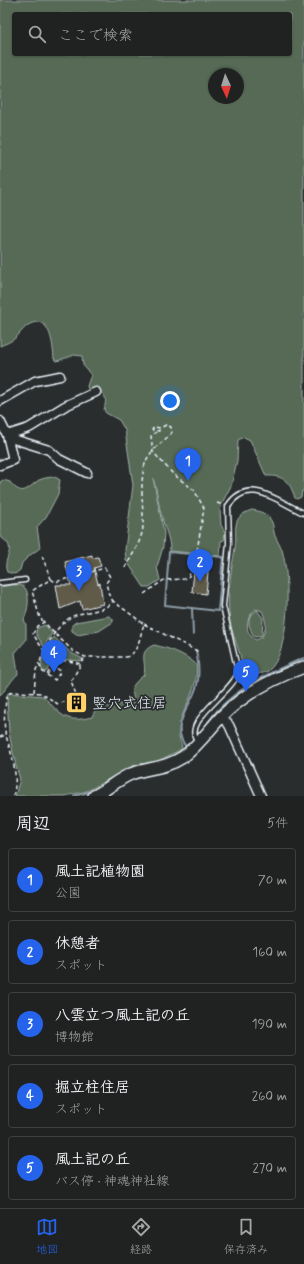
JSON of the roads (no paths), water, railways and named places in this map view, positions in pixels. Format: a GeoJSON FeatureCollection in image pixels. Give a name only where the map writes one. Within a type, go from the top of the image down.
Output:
{"type":"FeatureCollection","features":[{"type":"Feature","properties":{"kind":"main road"},"geometry":{"type":"LineString","coordinates":[[94,796],[129,775],[158,769],[183,756],[199,742],[222,717],[250,692],[272,680],[304,667]]}},
{"type":"Feature","properties":{"kind":"street"},"geometry":{"type":"LineString","coordinates":[[0,401],[35,382],[60,376]]}},
{"type":"Feature","properties":{"kind":"street"},"geometry":{"type":"LineString","coordinates":[[7,435],[29,428],[65,406],[96,392]]}},
{"type":"Feature","properties":{"kind":"street"},"geometry":{"type":"LineString","coordinates":[[0,421],[7,435],[13,460],[0,465]]}},
{"type":"Feature","properties":{"kind":"street"},"geometry":{"type":"LineString","coordinates":[[7,435],[10,438],[49,450],[59,459],[88,472]]}},
{"type":"Feature","properties":{"kind":"street"},"geometry":{"type":"LineString","coordinates":[[222,717],[229,725],[260,796]]}},
{"type":"Feature","properties":{"kind":"lane"},"geometry":{"type":"LineString","coordinates":[[199,742],[194,737],[193,732],[202,715],[237,677],[237,664],[230,642],[223,606],[229,543],[228,506],[240,494],[254,490],[264,492],[304,513]]}},
{"type":"Feature","properties":{"kind":"lane"},"geometry":{"type":"LineString","coordinates":[[0,583],[25,580]]}},
{"type":"Feature","properties":{"kind":"waterway"},"geometry":{"type":"LineString","coordinates":[[169,552],[223,557],[218,611],[165,605],[169,552]]}},
{"type":"Feature","properties":{"kind":"waterway"},"geometry":{"type":"LineString","coordinates":[[192,608],[193,635]]}},
{"type":"Feature","properties":{"kind":"waterway"},"geometry":{"type":"LineString","coordinates":[[187,748],[182,740],[180,724],[198,681],[199,672],[196,650]]}},
{"type":"Feature","properties":{"kind":"waterway"},"geometry":{"type":"LineString","coordinates":[[205,727],[224,704],[236,694],[262,677],[304,658]]}},
{"type":"Feature","properties":{"kind":"waterway"},"geometry":{"type":"LineString","coordinates":[[74,796],[92,791],[106,783]]}},
{"type":"Feature","properties":{"kind":"place","name":"風土記植物園"},"geometry":{"type":"Point","coordinates":[188,481]}},
{"type":"Feature","properties":{"kind":"place","name":"休憩者"},"geometry":{"type":"Point","coordinates":[200,582]}},
{"type":"Feature","properties":{"kind":"place","name":"八雲立つ風土記の丘"},"geometry":{"type":"Point","coordinates":[79,591]}},
{"type":"Feature","properties":{"kind":"place","name":"掘立柱住居"},"geometry":{"type":"Point","coordinates":[54,673]}},
{"type":"Feature","properties":{"kind":"place","name":"風土記の丘"},"geometry":{"type":"Point","coordinates":[246,692]}},
{"type":"Feature","properties":{"kind":"place","name":"竪穴式住居"},"geometry":{"type":"Point","coordinates":[77,703]}}]}
